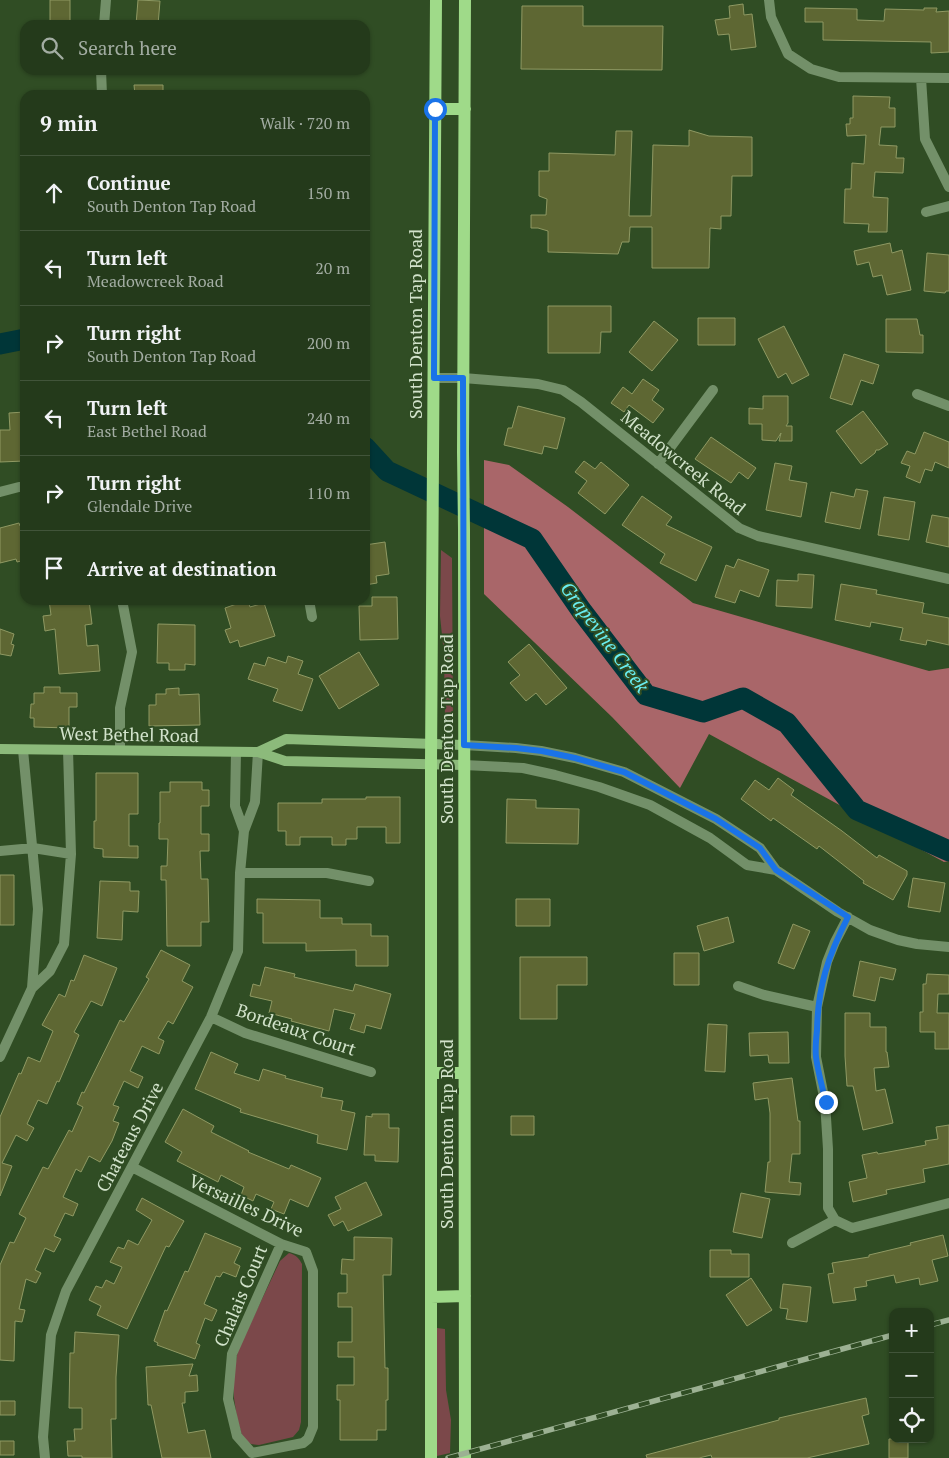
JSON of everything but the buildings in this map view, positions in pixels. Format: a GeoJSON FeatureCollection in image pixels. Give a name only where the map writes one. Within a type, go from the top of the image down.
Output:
{"type":"FeatureCollection","features":[{"type":"Feature","properties":{"kind":"main road","name":"South Denton Tap Road"},"geometry":{"type":"LineString","coordinates":[[431,1458],[431,744],[436,0]]}},
{"type":"Feature","properties":{"kind":"main road","name":"South Denton Tap Road"},"geometry":{"type":"LineString","coordinates":[[465,0],[463,378],[465,1458]]}},
{"type":"Feature","properties":{"kind":"main road"},"geometry":{"type":"LineString","coordinates":[[435,109],[465,109]]}},
{"type":"Feature","properties":{"kind":"main road","name":"West Bethel Road"},"geometry":{"type":"LineString","coordinates":[[258,752],[286,739],[464,745]]}},
{"type":"Feature","properties":{"kind":"main road","name":"West Bethel Road"},"geometry":{"type":"LineString","coordinates":[[0,749],[258,752],[285,761],[464,765]]}},
{"type":"Feature","properties":{"kind":"main road"},"geometry":{"type":"LineString","coordinates":[[432,1073],[464,1073]]}},
{"type":"Feature","properties":{"kind":"main road"},"geometry":{"type":"LineString","coordinates":[[431,1297],[465,1296]]}},
{"type":"Feature","properties":{"kind":"street"},"geometry":{"type":"LineString","coordinates":[[104,20],[106,0]]}},
{"type":"Feature","properties":{"kind":"street"},"geometry":{"type":"LineString","coordinates":[[769,0],[771,17],[788,54],[811,69],[839,78],[949,78]]}},
{"type":"Feature","properties":{"kind":"street"},"geometry":{"type":"LineString","coordinates":[[101,75],[102,90]]}},
{"type":"Feature","properties":{"kind":"street"},"geometry":{"type":"LineString","coordinates":[[921,78],[925,139],[949,187]]}},
{"type":"Feature","properties":{"kind":"street"},"geometry":{"type":"LineString","coordinates":[[926,212],[949,206]]}},
{"type":"Feature","properties":{"kind":"street","name":"Meadowcreek Road"},"geometry":{"type":"LineString","coordinates":[[434,378],[463,378],[538,384],[563,390],[738,528],[758,536],[949,579]]}},
{"type":"Feature","properties":{"kind":"street"},"geometry":{"type":"LineString","coordinates":[[658,464],[713,390]]}},
{"type":"Feature","properties":{"kind":"street"},"geometry":{"type":"LineString","coordinates":[[917,394],[949,406]]}},
{"type":"Feature","properties":{"kind":"street"},"geometry":{"type":"LineString","coordinates":[[0,492],[20,487]]}},
{"type":"Feature","properties":{"kind":"street"},"geometry":{"type":"LineString","coordinates":[[120,750],[120,708],[132,652],[123,605]]}},
{"type":"Feature","properties":{"kind":"street"},"geometry":{"type":"LineString","coordinates":[[310,605],[312,617]]}},
{"type":"Feature","properties":{"kind":"street"},"geometry":{"type":"LineString","coordinates":[[464,745],[542,751],[624,772],[716,819],[760,848],[776,870],[870,930],[898,940],[949,948]]}},
{"type":"Feature","properties":{"kind":"street"},"geometry":{"type":"LineString","coordinates":[[0,1056],[32,988],[38,908],[23,750]]}},
{"type":"Feature","properties":{"kind":"street"},"geometry":{"type":"LineString","coordinates":[[32,988],[50,971],[64,944],[71,854],[68,750]]}},
{"type":"Feature","properties":{"kind":"street","name":"Chateaus Drive"},"geometry":{"type":"LineString","coordinates":[[236,752],[235,806],[244,831]]}},
{"type":"Feature","properties":{"kind":"street","name":"Chateaus Drive"},"geometry":{"type":"LineString","coordinates":[[45,1458],[43,1437],[51,1335],[66,1291],[211,1017],[238,951],[240,872],[244,831],[255,802],[258,752]]}},
{"type":"Feature","properties":{"kind":"street"},"geometry":{"type":"LineString","coordinates":[[464,765],[523,768],[556,775],[599,788],[650,806],[710,838],[746,865],[776,870]]}},
{"type":"Feature","properties":{"kind":"street"},"geometry":{"type":"LineString","coordinates":[[0,851],[33,848],[71,854]]}},
{"type":"Feature","properties":{"kind":"street"},"geometry":{"type":"LineString","coordinates":[[240,872],[327,873],[369,881]]}},
{"type":"Feature","properties":{"kind":"street"},"geometry":{"type":"LineString","coordinates":[[848,917],[835,942],[828,962],[817,1007],[816,1056],[826,1102],[828,1208],[835,1220],[852,1228],[949,1203]]}},
{"type":"Feature","properties":{"kind":"street"},"geometry":{"type":"LineString","coordinates":[[738,986],[764,995],[817,1007]]}},
{"type":"Feature","properties":{"kind":"street","name":"Bordeaux Court"},"geometry":{"type":"LineString","coordinates":[[211,1017],[245,1033],[371,1072]]}},
{"type":"Feature","properties":{"kind":"street","name":"Versailles Drive"},"geometry":{"type":"LineString","coordinates":[[132,1167],[281,1244],[306,1252],[313,1271],[313,1427],[308,1439],[302,1443]]}},
{"type":"Feature","properties":{"kind":"street"},"geometry":{"type":"LineString","coordinates":[[792,1243],[835,1220]]}},
{"type":"Feature","properties":{"kind":"street","name":"Chalais Court"},"geometry":{"type":"LineString","coordinates":[[281,1244],[232,1354],[228,1399],[237,1436],[252,1453],[302,1443]]}},
{"type":"Feature","properties":{"kind":"shaded area"},"geometry":{"type":"Polygon","coordinates":[[[484,460],[509,465],[568,507],[693,603],[929,671],[949,668],[949,861],[944,862],[709,734],[680,788],[612,717],[484,594],[484,460]]]}},
{"type":"Feature","properties":{"kind":"shaded area"},"geometry":{"type":"Polygon","coordinates":[[[441,550],[452,558],[453,720],[445,720],[444,654],[440,616],[441,550]]]}},
{"type":"Feature","properties":{"kind":"shaded area"},"geometry":{"type":"Polygon","coordinates":[[[289,1253],[297,1257],[302,1264],[301,1422],[299,1430],[293,1437],[259,1445],[251,1444],[243,1439],[234,1398],[233,1378],[238,1350],[280,1261],[289,1253]]]}},
{"type":"Feature","properties":{"kind":"shaded area"},"geometry":{"type":"Polygon","coordinates":[[[437,1328],[445,1329],[446,1390],[451,1420],[450,1453],[437,1456],[437,1328]]]}},
{"type":"Feature","properties":{"kind":"waterway","name":"Grapevine Creek"},"geometry":{"type":"LineString","coordinates":[[0,344],[20,340]]}},
{"type":"Feature","properties":{"kind":"waterway","name":"Grapevine Creek"},"geometry":{"type":"LineString","coordinates":[[370,452],[387,471],[532,539],[581,610],[646,695],[703,712],[743,698],[787,723],[857,810],[949,851]]}},
{"type":"Feature","properties":{"kind":"railway"},"geometry":{"type":"LineString","coordinates":[[934,1324],[949,1320]]}},
{"type":"Feature","properties":{"kind":"railway"},"geometry":{"type":"LineString","coordinates":[[448,1458],[889,1336]]}},
{"type":"Feature","properties":{"kind":"route"},"geometry":{"type":"LineString","coordinates":[[435,109],[434,378],[463,378],[464,745],[542,751],[624,772],[716,819],[760,848],[776,870],[848,917],[835,942],[828,962],[817,1007],[816,1056],[826,1102]]}}]}
